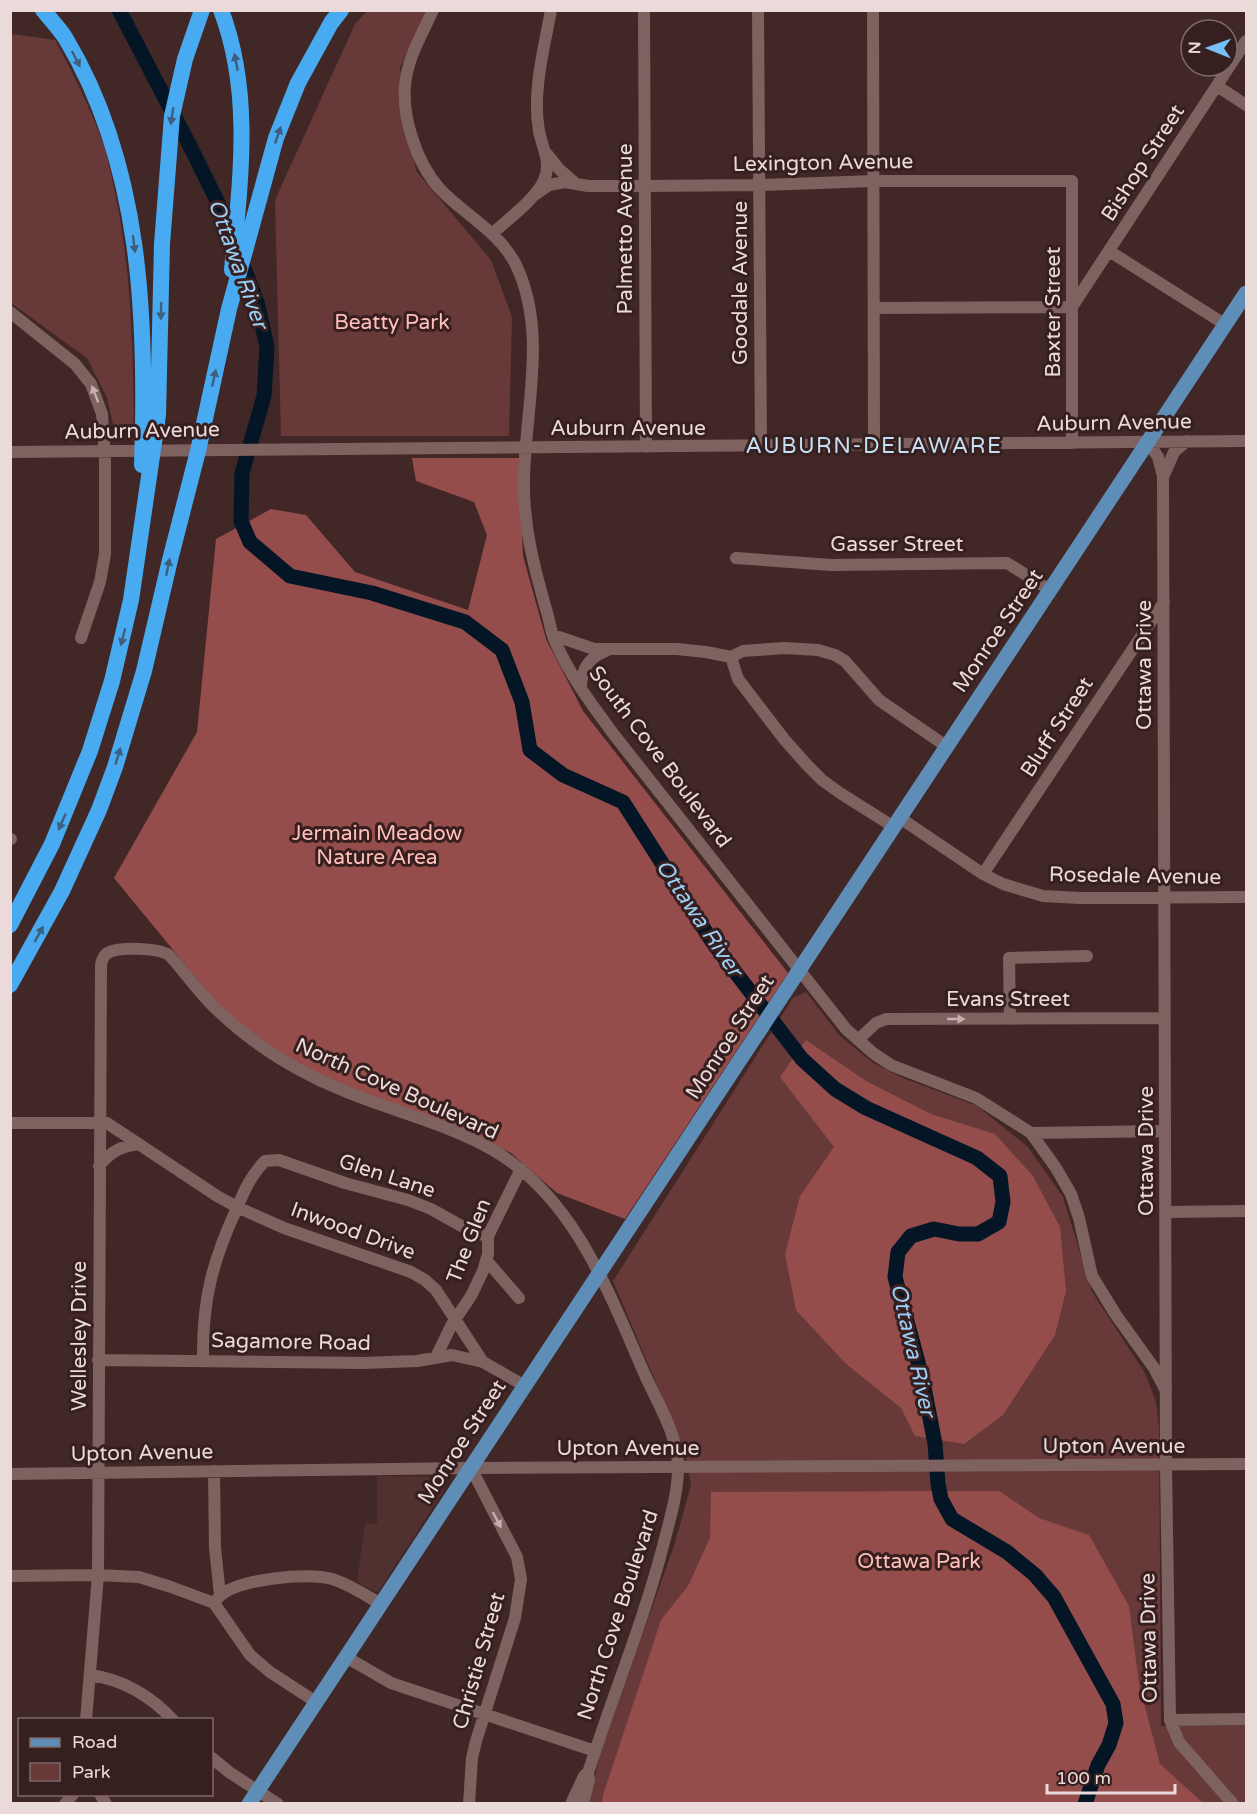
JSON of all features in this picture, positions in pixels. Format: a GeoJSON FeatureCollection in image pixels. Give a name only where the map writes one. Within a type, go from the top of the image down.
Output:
{"type":"FeatureCollection","features":[{"type":"Feature","properties":{"kind":"highway"},"geometry":{"type":"LineString","coordinates":[[43,10],[65,38],[90,86],[108,129],[133,237],[143,356],[138,559]]}},
{"type":"Feature","properties":{"kind":"highway"},"geometry":{"type":"LineString","coordinates":[[10,925],[52,844],[90,751],[117,661],[138,559],[158,415],[165,190],[172,116],[185,59],[202,10]]}},
{"type":"Feature","properties":{"kind":"highway"},"geometry":{"type":"LineString","coordinates":[[221,10],[238,72],[242,140],[228,315]]}},
{"type":"Feature","properties":{"kind":"highway"},"geometry":{"type":"LineString","coordinates":[[10,985],[62,891],[99,810],[115,766],[144,671],[198,451],[228,315],[276,138],[298,83],[331,23],[341,10]]}},
{"type":"Feature","properties":{"kind":"main road","name":"Monroe Street"},"geometry":{"type":"LineString","coordinates":[[249,1803],[1246,293]]}},
{"type":"Feature","properties":{"kind":"street","name":"South Cove Boulevard"},"geometry":{"type":"LineString","coordinates":[[433,10],[412,57],[406,78],[406,116],[416,150],[439,188],[493,233],[515,264],[530,305],[533,326],[524,480],[528,537],[536,577],[553,635],[581,686],[615,736],[796,976],[858,1040],[891,1065],[976,1098],[1031,1132],[1071,1194],[1092,1276],[1116,1315],[1154,1368],[1166,1391]]}},
{"type":"Feature","properties":{"kind":"street"},"geometry":{"type":"LineString","coordinates":[[493,233],[536,194],[544,182],[548,168],[537,116],[538,93],[551,10]]}},
{"type":"Feature","properties":{"kind":"street","name":"Palmetto Avenue"},"geometry":{"type":"LineString","coordinates":[[644,10],[646,447]]}},
{"type":"Feature","properties":{"kind":"street","name":"Goodale Avenue"},"geometry":{"type":"LineString","coordinates":[[758,10],[760,447]]}},
{"type":"Feature","properties":{"kind":"street"},"geometry":{"type":"LineString","coordinates":[[873,10],[874,446]]}},
{"type":"Feature","properties":{"kind":"street","name":"Bishop Street"},"geometry":{"type":"LineString","coordinates":[[1072,307],[1246,41]]}},
{"type":"Feature","properties":{"kind":"street"},"geometry":{"type":"LineString","coordinates":[[1217,86],[1246,105]]}},
{"type":"Feature","properties":{"kind":"street"},"geometry":{"type":"LineString","coordinates":[[546,152],[559,169],[575,183]]}},
{"type":"Feature","properties":{"kind":"street","name":"Lexington Avenue"},"geometry":{"type":"LineString","coordinates":[[536,194],[549,184],[565,182],[588,186],[645,186],[874,181],[1072,181]]}},
{"type":"Feature","properties":{"kind":"street","name":"Baxter Street"},"geometry":{"type":"LineString","coordinates":[[1072,181],[1072,443]]}},
{"type":"Feature","properties":{"kind":"street"},"geometry":{"type":"LineString","coordinates":[[1109,250],[1226,325]]}},
{"type":"Feature","properties":{"kind":"street"},"geometry":{"type":"LineString","coordinates":[[874,308],[1072,307]]}},
{"type":"Feature","properties":{"kind":"street"},"geometry":{"type":"LineString","coordinates":[[10,312],[75,364],[92,384],[102,414],[105,554],[100,582],[81,638]]}},
{"type":"Feature","properties":{"kind":"street","name":"Ottawa Drive"},"geometry":{"type":"LineString","coordinates":[[1163,476],[1174,452],[1187,441]]}},
{"type":"Feature","properties":{"kind":"street","name":"Auburn Avenue"},"geometry":{"type":"LineString","coordinates":[[10,452],[1246,441]]}},
{"type":"Feature","properties":{"kind":"street","name":"Ottawa Drive"},"geometry":{"type":"LineString","coordinates":[[1148,442],[1158,457],[1163,476],[1166,1466],[1170,1720],[1179,1742],[1233,1803]]}},
{"type":"Feature","properties":{"kind":"street","name":"Gasser Street"},"geometry":{"type":"LineString","coordinates":[[736,558],[831,565],[1007,563],[1050,590]]}},
{"type":"Feature","properties":{"kind":"street","name":"Bluff Street"},"geometry":{"type":"LineString","coordinates":[[983,874],[1164,602]]}},
{"type":"Feature","properties":{"kind":"street"},"geometry":{"type":"LineString","coordinates":[[553,635],[594,649],[678,649],[731,657],[743,651],[784,648],[818,650],[845,661],[879,700],[946,746]]}},
{"type":"Feature","properties":{"kind":"street"},"geometry":{"type":"LineString","coordinates":[[581,686],[581,676],[590,659],[610,650]]}},
{"type":"Feature","properties":{"kind":"street","name":"Rosedale Avenue"},"geometry":{"type":"LineString","coordinates":[[731,657],[738,679],[784,739],[822,780],[840,793],[1003,884],[1043,896],[1080,898],[1246,897]]}},
{"type":"Feature","properties":{"kind":"street","name":"North Cove Boulevard"},"geometry":{"type":"LineString","coordinates":[[105,954],[113,950],[162,950],[169,955],[210,1003],[244,1035],[285,1062],[343,1091],[416,1116],[492,1149],[521,1169],[548,1195],[567,1220],[600,1273],[671,1432],[679,1468],[673,1506],[655,1576],[588,1773],[589,1779],[583,1803]]}},
{"type":"Feature","properties":{"kind":"street","name":"Wellesley Drive"},"geometry":{"type":"LineString","coordinates":[[86,1718],[98,1575],[99,1122],[101,968],[105,954]]}},
{"type":"Feature","properties":{"kind":"street"},"geometry":{"type":"LineString","coordinates":[[1010,1019],[1009,958],[1087,956]]}},
{"type":"Feature","properties":{"kind":"street","name":"Evans Street"},"geometry":{"type":"LineString","coordinates":[[858,1040],[876,1023],[886,1019],[1165,1018]]}},
{"type":"Feature","properties":{"kind":"street","name":"Inwood Drive"},"geometry":{"type":"LineString","coordinates":[[10,1123],[107,1123],[237,1207],[284,1228],[411,1272],[436,1290],[483,1362],[525,1386]]}},
{"type":"Feature","properties":{"kind":"street"},"geometry":{"type":"LineString","coordinates":[[1031,1132],[1166,1131]]}},
{"type":"Feature","properties":{"kind":"street"},"geometry":{"type":"LineString","coordinates":[[99,1166],[108,1155],[116,1150],[139,1144]]}},
{"type":"Feature","properties":{"kind":"street","name":"Glen Lane"},"geometry":{"type":"LineString","coordinates":[[237,1207],[247,1184],[258,1168],[265,1161],[272,1159],[345,1184],[408,1200],[431,1209],[474,1233],[488,1236]]}},
{"type":"Feature","properties":{"kind":"street","name":"The Glen"},"geometry":{"type":"LineString","coordinates":[[436,1357],[455,1319],[471,1296],[486,1260],[488,1236],[521,1169]]}},
{"type":"Feature","properties":{"kind":"street"},"geometry":{"type":"LineString","coordinates":[[203,1361],[203,1327],[207,1296],[217,1255],[237,1207]]}},
{"type":"Feature","properties":{"kind":"street"},"geometry":{"type":"LineString","coordinates":[[1166,1212],[1246,1211]]}},
{"type":"Feature","properties":{"kind":"street"},"geometry":{"type":"LineString","coordinates":[[486,1260],[519,1298]]}},
{"type":"Feature","properties":{"kind":"street","name":"Sagamore Road"},"geometry":{"type":"LineString","coordinates":[[98,1360],[375,1363],[417,1361],[452,1355],[483,1362]]}},
{"type":"Feature","properties":{"kind":"street","name":"Upton Avenue"},"geometry":{"type":"LineString","coordinates":[[10,1474],[471,1468],[1246,1464]]}},
{"type":"Feature","properties":{"kind":"street","name":"Christie Street"},"geometry":{"type":"LineString","coordinates":[[469,1803],[472,1758],[515,1618],[521,1579],[517,1557],[471,1468]]}},
{"type":"Feature","properties":{"kind":"street"},"geometry":{"type":"LineString","coordinates":[[213,1471],[217,1599],[222,1617],[250,1655],[270,1672],[316,1702]]}},
{"type":"Feature","properties":{"kind":"street"},"geometry":{"type":"LineString","coordinates":[[10,1576],[98,1575],[139,1578],[217,1599],[234,1589],[277,1577],[317,1575],[351,1586],[381,1604]]}},
{"type":"Feature","properties":{"kind":"street"},"geometry":{"type":"LineString","coordinates":[[346,1657],[391,1683],[595,1751]]}},
{"type":"Feature","properties":{"kind":"street"},"geometry":{"type":"LineString","coordinates":[[90,1674],[105,1676],[125,1684],[147,1696],[172,1718]]}},
{"type":"Feature","properties":{"kind":"street"},"geometry":{"type":"LineString","coordinates":[[1170,1720],[1246,1719]]}},
{"type":"Feature","properties":{"kind":"street"},"geometry":{"type":"LineString","coordinates":[[213,1759],[229,1772],[278,1803]]}},
{"type":"Feature","properties":{"kind":"street","name":"North Cove Boulevard"},"geometry":{"type":"LineString","coordinates":[[571,1803],[584,1776],[588,1773]]}},
{"type":"Feature","properties":{"kind":"shaded area"},"geometry":{"type":"Polygon","coordinates":[[[377,1476],[435,1477],[441,1482],[443,1492],[377,1593],[357,1582],[365,1523],[377,1524],[377,1476]]]}},
{"type":"Feature","properties":{"kind":"green space","name":"Beatty Park"},"geometry":{"type":"Polygon","coordinates":[[[367,11],[426,11],[400,68],[416,171],[491,260],[512,317],[509,436],[281,436],[275,200],[355,24],[367,11]]]}},
{"type":"Feature","properties":{"kind":"green space"},"geometry":{"type":"Polygon","coordinates":[[[11,34],[55,40],[82,93],[105,149],[121,223],[131,313],[133,440],[116,437],[107,398],[87,358],[11,303],[11,34]]]}},
{"type":"Feature","properties":{"kind":"green space","name":"Jermain Meadow Nature Area"},"geometry":{"type":"Polygon","coordinates":[[[412,458],[519,458],[523,556],[546,639],[583,711],[788,973],[625,1219],[557,1193],[511,1153],[468,1131],[339,1084],[290,1059],[245,1030],[211,996],[114,878],[197,732],[216,539],[271,509],[306,515],[355,572],[468,610],[487,535],[474,502],[416,481],[412,458]]]}},
{"type":"Feature","properties":{"kind":"green space","name":"Ottawa Park"},"geometry":{"type":"Polygon","coordinates":[[[806,992],[840,1036],[873,1063],[903,1078],[977,1106],[1028,1147],[1063,1197],[1092,1292],[1145,1373],[1156,1402],[1159,1429],[1161,1726],[1246,1725],[1246,1803],[589,1804],[600,1754],[674,1546],[691,1485],[684,1449],[613,1281],[793,998],[806,992]]]}},
{"type":"Feature","properties":{"kind":"green space"},"geometry":{"type":"Polygon","coordinates":[[[806,1040],[866,1081],[931,1114],[995,1134],[1033,1176],[1060,1227],[1066,1291],[1055,1335],[1003,1415],[964,1444],[915,1436],[901,1408],[845,1363],[796,1310],[785,1254],[800,1196],[834,1147],[780,1077],[806,1040]]]}},
{"type":"Feature","properties":{"kind":"green space"},"geometry":{"type":"Polygon","coordinates":[[[999,1491],[1039,1518],[1089,1535],[1129,1606],[1139,1684],[1160,1764],[1203,1803],[602,1803],[661,1620],[688,1586],[710,1538],[711,1492],[999,1491]]]}},
{"type":"Feature","properties":{"kind":"waterway","name":"Ottawa River"},"geometry":{"type":"LineString","coordinates":[[119,10],[224,215],[257,302],[267,347],[264,396],[242,473],[241,521],[250,542],[290,576],[372,593],[465,622],[502,650],[522,702],[530,750],[563,775],[623,802],[713,943],[802,1059],[835,1089],[866,1108],[977,1158],[1000,1176],[1003,1202],[999,1222],[978,1234],[959,1234],[934,1229],[911,1236],[898,1252],[895,1277],[922,1377],[935,1444],[941,1499],[952,1519],[1007,1552],[1035,1575],[1054,1597],[1113,1704],[1116,1723],[1085,1804]]}},
{"type":"Feature","properties":{"kind":"district","name":"AUBURN-DELAWARE"},"geometry":{"type":"Point","coordinates":[874,446]}}]}
